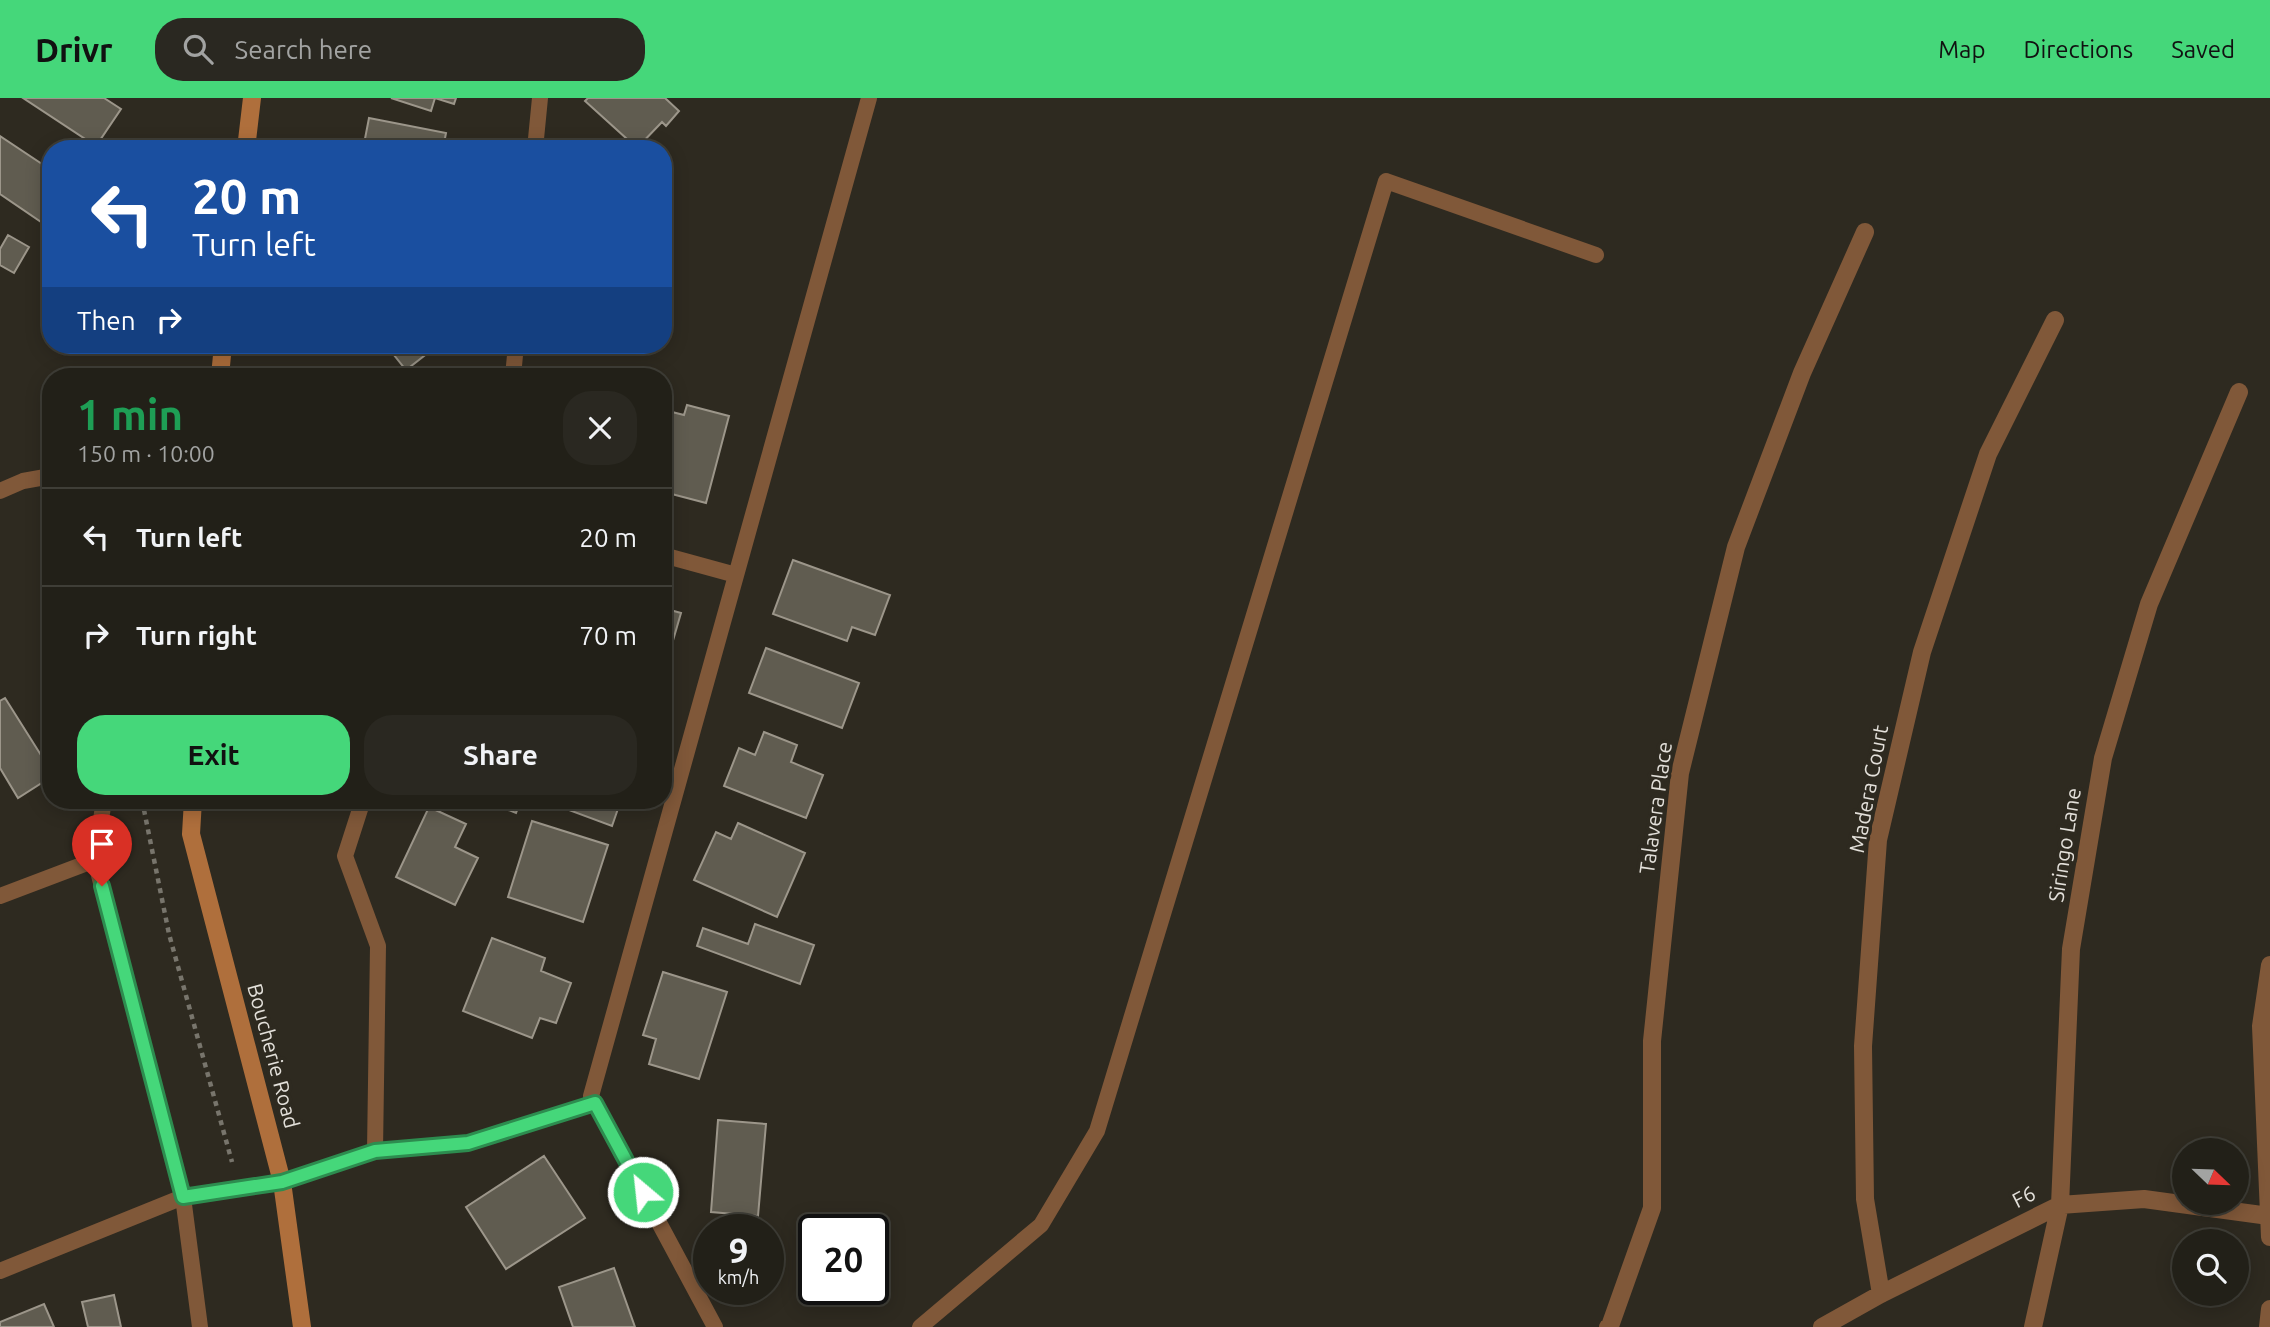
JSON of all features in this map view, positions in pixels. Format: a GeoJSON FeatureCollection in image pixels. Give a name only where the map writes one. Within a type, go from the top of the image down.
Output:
{"type":"FeatureCollection","features":[{"type":"Feature","properties":{"kind":"main road"},"geometry":{"type":"LineString","coordinates":[[247,140],[252,98]]}},
{"type":"Feature","properties":{"kind":"main road","name":"Boucherie Road"},"geometry":{"type":"LineString","coordinates":[[192,809],[191,834],[282,1182],[302,1327]]}},
{"type":"Feature","properties":{"kind":"street","name":"Talavera Place"},"geometry":{"type":"LineString","coordinates":[[1611,1326],[1652,1208],[1652,1041],[1680,773],[1736,547],[1802,373],[1865,232]]}},
{"type":"Feature","properties":{"kind":"street","name":"Madera Court"},"geometry":{"type":"LineString","coordinates":[[1881,1294],[1865,1199],[1863,1046],[1878,840],[1922,652],[1988,454],[2055,320]]}},
{"type":"Feature","properties":{"kind":"street","name":"Siringo Lane"},"geometry":{"type":"LineString","coordinates":[[2033,1327],[2060,1205],[2071,949],[2103,758],[2149,604],[2239,392]]}},
{"type":"Feature","properties":{"kind":"street"},"geometry":{"type":"LineString","coordinates":[[2270,965],[2261,1026],[2270,1237]]}},
{"type":"Feature","properties":{"kind":"street","name":"F6"},"geometry":{"type":"LineString","coordinates":[[1822,1327],[1881,1294],[2060,1205],[2144,1199],[2269,1216]]}},
{"type":"Feature","properties":{"kind":"street"},"geometry":{"type":"LineString","coordinates":[[2268,1327],[2270,1309]]}},
{"type":"Feature","properties":{"kind":"lane"},"geometry":{"type":"LineString","coordinates":[[536,140],[540,98]]}},
{"type":"Feature","properties":{"kind":"lane"},"geometry":{"type":"LineString","coordinates":[[672,805],[869,98]]}},
{"type":"Feature","properties":{"kind":"lane"},"geometry":{"type":"LineString","coordinates":[[920,1327],[1041,1225],[1097,1131],[1386,181],[1596,254]]}},
{"type":"Feature","properties":{"kind":"lane"},"geometry":{"type":"LineString","coordinates":[[0,491],[23,481],[42,478]]}},
{"type":"Feature","properties":{"kind":"lane"},"geometry":{"type":"LineString","coordinates":[[672,557],[736,575]]}},
{"type":"Feature","properties":{"kind":"lane"},"geometry":{"type":"LineString","coordinates":[[103,809],[95,860],[183,1197],[200,1327]]}},
{"type":"Feature","properties":{"kind":"lane"},"geometry":{"type":"LineString","coordinates":[[360,809],[345,856],[378,946],[375,1151]]}},
{"type":"Feature","properties":{"kind":"lane"},"geometry":{"type":"LineString","coordinates":[[671,809],[591,1096],[715,1327]]}},
{"type":"Feature","properties":{"kind":"lane"},"geometry":{"type":"LineString","coordinates":[[0,896],[95,860]]}},
{"type":"Feature","properties":{"kind":"lane"},"geometry":{"type":"LineString","coordinates":[[0,1270],[183,1197],[282,1182],[375,1151],[468,1143],[595,1103]]}},
{"type":"Feature","properties":{"kind":"path"},"geometry":{"type":"LineString","coordinates":[[144,809],[169,934],[230,1151],[236,1189]]}},
{"type":"Feature","properties":{"kind":"building"},"geometry":{"type":"Polygon","coordinates":[[[23,98],[104,98],[121,109],[100,140],[87,140],[23,98]]]}},
{"type":"Feature","properties":{"kind":"building"},"geometry":{"type":"Polygon","coordinates":[[[391,98],[435,98],[431,111],[391,98]]]}},
{"type":"Feature","properties":{"kind":"building"},"geometry":{"type":"Polygon","coordinates":[[[435,98],[456,98],[454,104],[435,98]]]}},
{"type":"Feature","properties":{"kind":"building"},"geometry":{"type":"Polygon","coordinates":[[[588,98],[665,98],[679,111],[666,126],[662,122],[645,140],[628,140],[585,101],[588,98]]]}},
{"type":"Feature","properties":{"kind":"building"},"geometry":{"type":"Polygon","coordinates":[[[369,118],[446,133],[445,140],[365,140],[369,118]]]}},
{"type":"Feature","properties":{"kind":"building"},"geometry":{"type":"Polygon","coordinates":[[[0,136],[42,164],[42,223],[0,194],[0,136]]]}},
{"type":"Feature","properties":{"kind":"building"},"geometry":{"type":"Polygon","coordinates":[[[8,235],[29,247],[14,273],[0,265],[0,249],[8,235]]]}},
{"type":"Feature","properties":{"kind":"building"},"geometry":{"type":"Polygon","coordinates":[[[393,354],[426,354],[409,368],[404,368],[393,354]]]}},
{"type":"Feature","properties":{"kind":"building"},"geometry":{"type":"Polygon","coordinates":[[[687,405],[729,416],[706,503],[672,494],[672,412],[684,415],[687,405]]]}},
{"type":"Feature","properties":{"kind":"building"},"geometry":{"type":"Polygon","coordinates":[[[793,560],[890,595],[875,635],[852,627],[847,641],[773,614],[793,560]]]}},
{"type":"Feature","properties":{"kind":"building"},"geometry":{"type":"Polygon","coordinates":[[[672,610],[681,613],[672,644],[672,610]]]}},
{"type":"Feature","properties":{"kind":"building"},"geometry":{"type":"Polygon","coordinates":[[[766,648],[859,683],[842,728],[749,693],[766,648]]]}},
{"type":"Feature","properties":{"kind":"building"},"geometry":{"type":"Polygon","coordinates":[[[5,698],[42,757],[42,783],[18,798],[0,768],[0,701],[5,698]]]}},
{"type":"Feature","properties":{"kind":"building"},"geometry":{"type":"Polygon","coordinates":[[[764,732],[797,745],[791,762],[823,775],[806,818],[724,786],[739,748],[755,755],[764,732]]]}},
{"type":"Feature","properties":{"kind":"building"},"geometry":{"type":"Polygon","coordinates":[[[428,809],[466,824],[455,847],[478,858],[455,905],[396,877],[428,809]]]}},
{"type":"Feature","properties":{"kind":"building"},"geometry":{"type":"Polygon","coordinates":[[[566,809],[618,809],[612,826],[566,809]]]}},
{"type":"Feature","properties":{"kind":"building"},"geometry":{"type":"Polygon","coordinates":[[[532,821],[608,845],[583,922],[508,897],[532,821]]]}},
{"type":"Feature","properties":{"kind":"building"},"geometry":{"type":"Polygon","coordinates":[[[738,823],[805,853],[777,917],[694,880],[716,832],[731,839],[738,823]]]}},
{"type":"Feature","properties":{"kind":"building"},"geometry":{"type":"Polygon","coordinates":[[[755,924],[814,945],[800,984],[697,946],[703,928],[748,944],[755,924]]]}},
{"type":"Feature","properties":{"kind":"building"},"geometry":{"type":"Polygon","coordinates":[[[492,938],[545,958],[541,971],[571,983],[556,1023],[540,1018],[532,1038],[463,1011],[492,938]]]}},
{"type":"Feature","properties":{"kind":"building"},"geometry":{"type":"Polygon","coordinates":[[[663,972],[727,992],[699,1079],[649,1064],[656,1039],[643,1035],[663,972]]]}},
{"type":"Feature","properties":{"kind":"building"},"geometry":{"type":"Polygon","coordinates":[[[718,1120],[766,1124],[758,1214],[711,1212],[718,1120]]]}},
{"type":"Feature","properties":{"kind":"building"},"geometry":{"type":"Polygon","coordinates":[[[544,1156],[585,1218],[506,1269],[466,1207],[544,1156]]]}},
{"type":"Feature","properties":{"kind":"building"},"geometry":{"type":"Polygon","coordinates":[[[614,1268],[635,1327],[573,1327],[559,1287],[614,1268]]]}},
{"type":"Feature","properties":{"kind":"building"},"geometry":{"type":"Polygon","coordinates":[[[114,1295],[121,1327],[88,1327],[82,1302],[114,1295]]]}},
{"type":"Feature","properties":{"kind":"building"},"geometry":{"type":"Polygon","coordinates":[[[44,1304],[54,1327],[0,1327],[0,1322],[44,1304]]]}},
{"type":"Feature","properties":{"kind":"route"},"geometry":{"type":"LineString","coordinates":[[102,886],[183,1197],[282,1182],[375,1151],[468,1143],[595,1103],[643,1192]]}}]}
